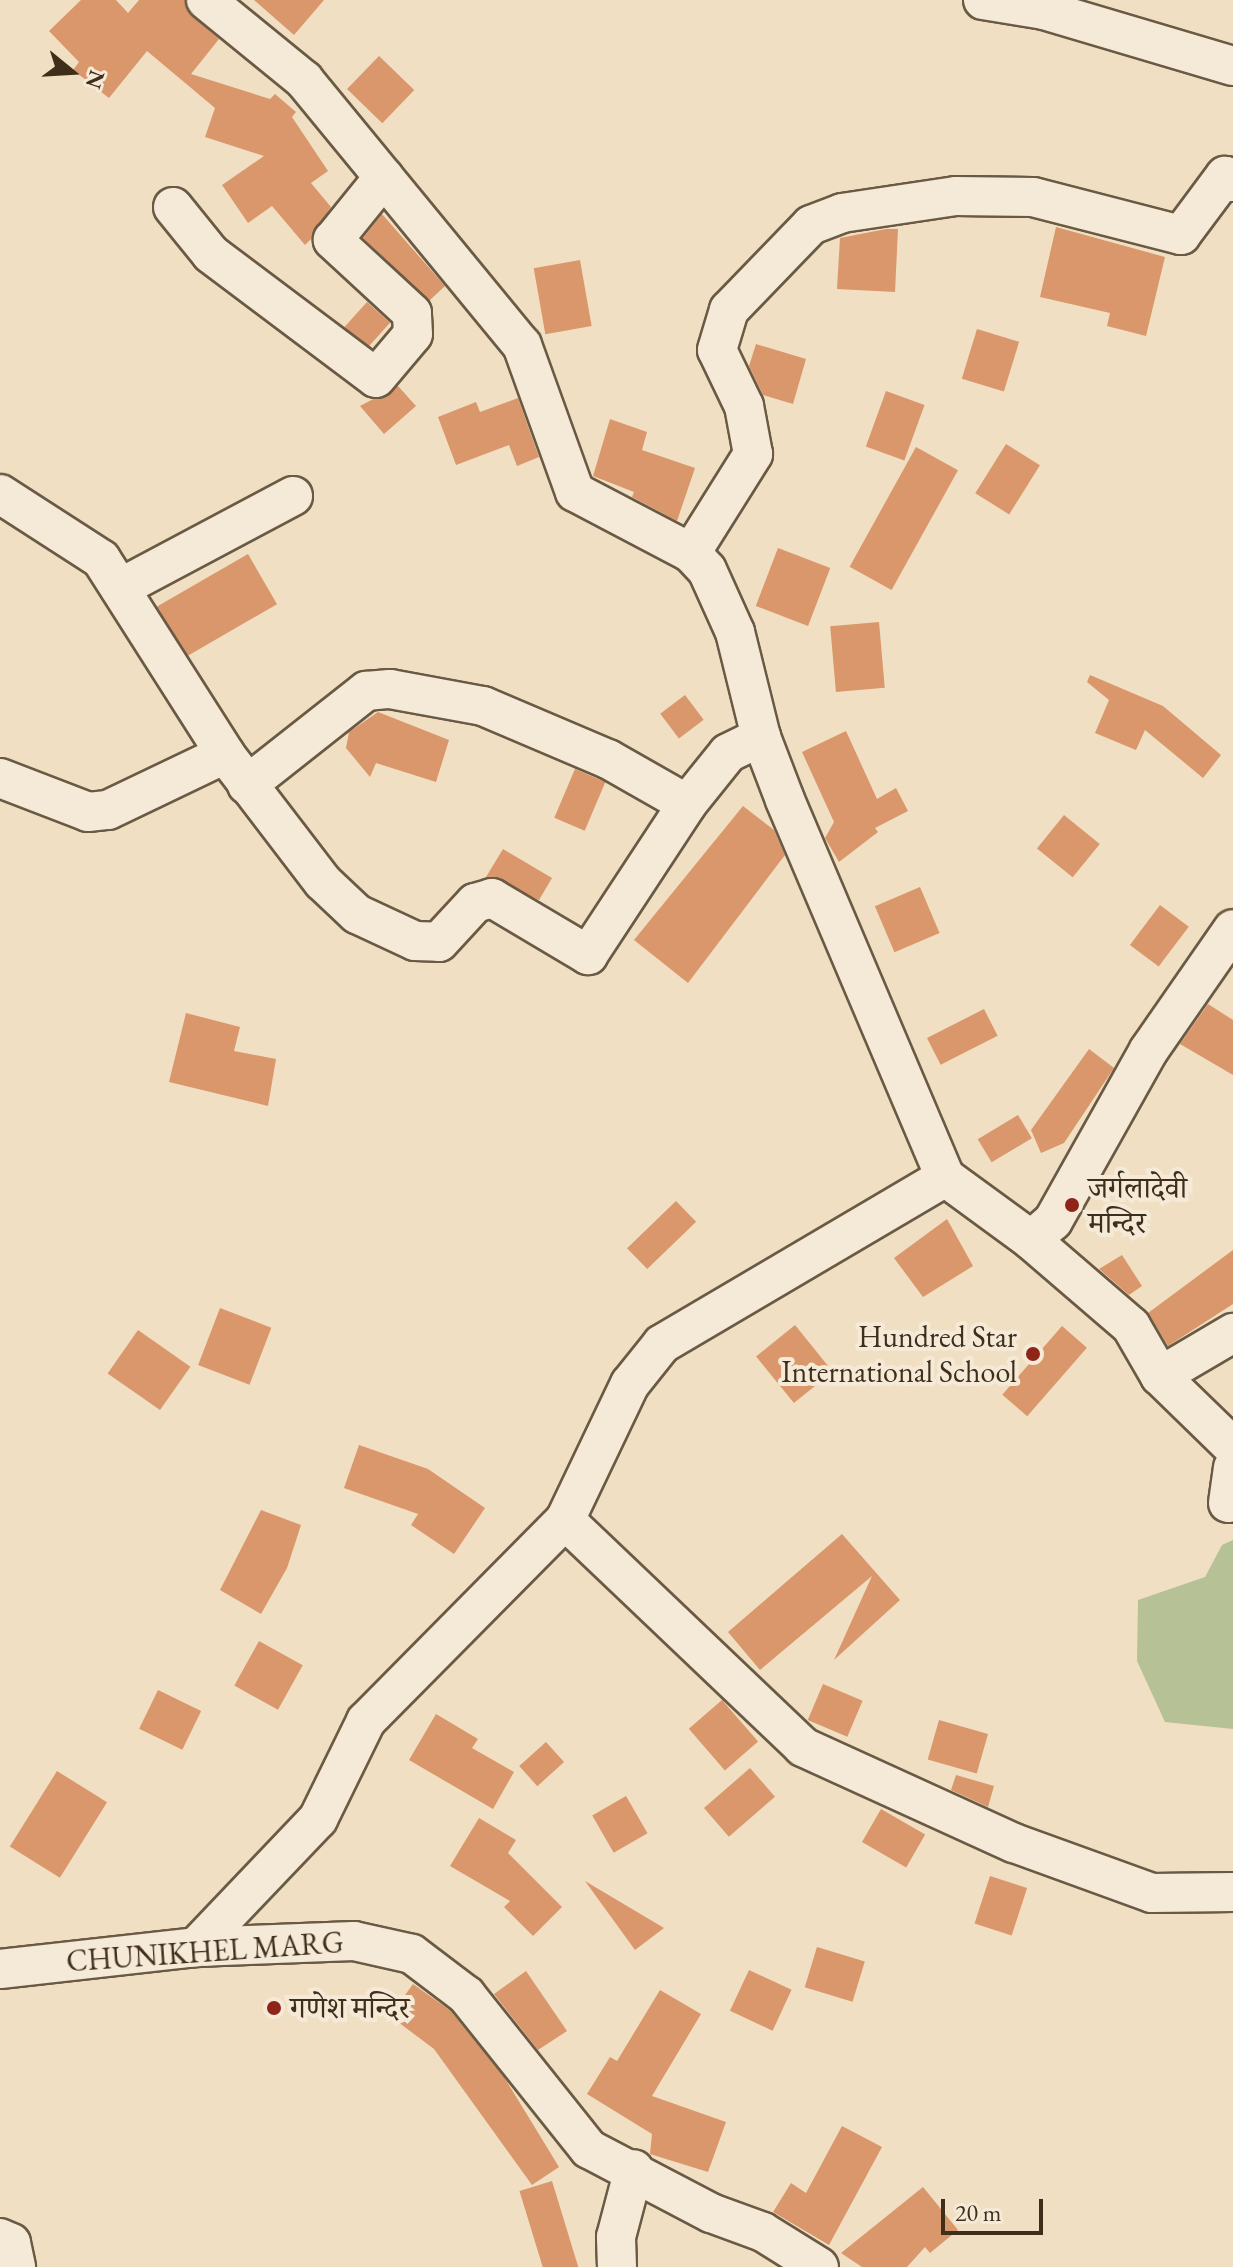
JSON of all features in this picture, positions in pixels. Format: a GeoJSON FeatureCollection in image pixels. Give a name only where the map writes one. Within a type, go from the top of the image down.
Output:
{"type":"FeatureCollection","features":[{"type":"Feature","properties":{"kind":"street"},"geometry":{"type":"LineString","coordinates":[[206,0],[304,80],[522,345],[575,492],[691,553],[707,570],[735,632],[761,737],[945,1177],[1031,1240],[1131,1326],[1160,1376],[1233,1447]]}},
{"type":"Feature","properties":{"kind":"street"},"geometry":{"type":"LineString","coordinates":[[983,0],[1044,10],[1233,66]]}},
{"type":"Feature","properties":{"kind":"street"},"geometry":{"type":"LineString","coordinates":[[691,553],[753,454],[744,406],[717,350],[729,310],[811,225],[842,213],[956,196],[1033,197],[1181,235],[1225,176],[1233,182]]}},
{"type":"Feature","properties":{"kind":"street"},"geometry":{"type":"LineString","coordinates":[[173,207],[211,254],[376,378],[413,334],[412,313],[333,240],[384,177]]}},
{"type":"Feature","properties":{"kind":"street"},"geometry":{"type":"LineString","coordinates":[[0,494],[101,559],[225,754],[333,893],[382,928],[415,941],[439,942],[475,903],[492,898],[588,955],[687,804],[728,753],[761,737]]}},
{"type":"Feature","properties":{"kind":"street"},"geometry":{"type":"LineString","coordinates":[[120,588],[293,496]]}},
{"type":"Feature","properties":{"kind":"street"},"geometry":{"type":"LineString","coordinates":[[247,785],[366,691],[390,689],[483,706],[608,759],[687,804]]}},
{"type":"Feature","properties":{"kind":"street"},"geometry":{"type":"LineString","coordinates":[[0,778],[88,812],[108,810],[225,754]]}},
{"type":"Feature","properties":{"kind":"street"},"geometry":{"type":"LineString","coordinates":[[1031,1240],[1053,1221],[1149,1050],[1233,929]]}},
{"type":"Feature","properties":{"kind":"street"},"geometry":{"type":"LineString","coordinates":[[196,1947],[318,1819],[366,1721],[565,1520],[630,1384],[662,1344],[945,1177]]}},
{"type":"Feature","properties":{"kind":"street"},"geometry":{"type":"LineString","coordinates":[[1160,1376],[1233,1333]]}},
{"type":"Feature","properties":{"kind":"street"},"geometry":{"type":"LineString","coordinates":[[565,1520],[803,1747],[1014,1843],[1152,1893],[1233,1892]]}},
{"type":"Feature","properties":{"kind":"street","name":"CHUNIKHEL MARG"},"geometry":{"type":"LineString","coordinates":[[0,1969],[196,1947],[354,1941],[412,1954],[466,1995],[589,2149],[634,2169],[819,2267]]}},
{"type":"Feature","properties":{"kind":"street"},"geometry":{"type":"LineString","coordinates":[[617,2267],[616,2237],[634,2169]]}},
{"type":"Feature","properties":{"kind":"street"},"geometry":{"type":"LineString","coordinates":[[0,2238],[11,2243],[16,2267]]}},
{"type":"Feature","properties":{"kind":"green space"},"geometry":{"type":"Polygon","coordinates":[[[1233,1540],[1233,1729],[1165,1722],[1137,1661],[1138,1600],[1205,1577],[1222,1545],[1233,1540]]]}},
{"type":"Feature","properties":{"kind":"building"},"geometry":{"type":"Polygon","coordinates":[[[81,0],[116,0],[128,13],[139,0],[185,0],[192,16],[219,39],[191,74],[270,99],[275,94],[296,112],[292,117],[328,171],[311,183],[331,207],[305,245],[272,206],[248,223],[222,185],[264,156],[205,137],[215,108],[147,51],[109,98],[73,70],[79,62],[49,31],[81,0]]]}},
{"type":"Feature","properties":{"kind":"building"},"geometry":{"type":"Polygon","coordinates":[[[254,0],[324,0],[294,35],[254,0]]]}},
{"type":"Feature","properties":{"kind":"building"},"geometry":{"type":"Polygon","coordinates":[[[379,56],[414,90],[382,123],[347,89],[379,56]]]}},
{"type":"Feature","properties":{"kind":"building"},"geometry":{"type":"Polygon","coordinates":[[[382,214],[445,286],[429,301],[363,238],[382,214]]]}},
{"type":"Feature","properties":{"kind":"building"},"geometry":{"type":"Polygon","coordinates":[[[1056,227],[1165,257],[1146,336],[1107,326],[1110,313],[1040,297],[1056,227]]]}},
{"type":"Feature","properties":{"kind":"building"},"geometry":{"type":"Polygon","coordinates":[[[898,229],[895,292],[837,289],[840,238],[898,229]]]}},
{"type":"Feature","properties":{"kind":"building"},"geometry":{"type":"Polygon","coordinates":[[[580,260],[592,326],[545,334],[534,268],[580,260]]]}},
{"type":"Feature","properties":{"kind":"building"},"geometry":{"type":"Polygon","coordinates":[[[367,302],[390,323],[367,348],[344,327],[367,302]]]}},
{"type":"Feature","properties":{"kind":"building"},"geometry":{"type":"Polygon","coordinates":[[[977,329],[1019,342],[1004,392],[962,379],[977,329]]]}},
{"type":"Feature","properties":{"kind":"building"},"geometry":{"type":"Polygon","coordinates":[[[756,344],[806,359],[793,404],[763,395],[749,366],[756,344]]]}},
{"type":"Feature","properties":{"kind":"building"},"geometry":{"type":"Polygon","coordinates":[[[398,386],[416,406],[384,434],[360,406],[398,386]]]}},
{"type":"Feature","properties":{"kind":"building"},"geometry":{"type":"Polygon","coordinates":[[[886,391],[925,405],[904,460],[866,446],[886,391]]]}},
{"type":"Feature","properties":{"kind":"building"},"geometry":{"type":"Polygon","coordinates":[[[518,398],[539,457],[517,466],[509,445],[456,465],[438,417],[476,402],[480,412],[518,398]]]}},
{"type":"Feature","properties":{"kind":"building"},"geometry":{"type":"Polygon","coordinates":[[[610,419],[647,432],[642,450],[695,468],[677,521],[632,497],[634,492],[593,476],[610,419]]]}},
{"type":"Feature","properties":{"kind":"building"},"geometry":{"type":"Polygon","coordinates":[[[1006,444],[1040,465],[1009,514],[975,493],[1006,444]]]}},
{"type":"Feature","properties":{"kind":"building"},"geometry":{"type":"Polygon","coordinates":[[[916,447],[958,470],[892,590],[850,567],[916,447]]]}},
{"type":"Feature","properties":{"kind":"building"},"geometry":{"type":"Polygon","coordinates":[[[778,548],[830,568],[808,626],[756,606],[778,548]]]}},
{"type":"Feature","properties":{"kind":"building"},"geometry":{"type":"Polygon","coordinates":[[[248,554],[277,604],[186,657],[157,606],[248,554]]]}},
{"type":"Feature","properties":{"kind":"building"},"geometry":{"type":"Polygon","coordinates":[[[879,622],[885,688],[836,692],[830,626],[879,622]]]}},
{"type":"Feature","properties":{"kind":"building"},"geometry":{"type":"Polygon","coordinates":[[[1090,675],[1163,706],[1221,755],[1203,778],[1145,730],[1136,750],[1095,733],[1109,700],[1087,682],[1090,675]]]}},
{"type":"Feature","properties":{"kind":"building"},"geometry":{"type":"Polygon","coordinates":[[[685,695],[704,720],[679,738],[660,714],[685,695]]]}},
{"type":"Feature","properties":{"kind":"building"},"geometry":{"type":"Polygon","coordinates":[[[378,712],[449,740],[436,782],[376,763],[370,777],[346,748],[349,732],[378,712]]]}},
{"type":"Feature","properties":{"kind":"building"},"geometry":{"type":"Polygon","coordinates":[[[846,731],[877,799],[896,788],[908,811],[875,828],[878,832],[839,862],[825,838],[834,822],[802,752],[846,731]]]}},
{"type":"Feature","properties":{"kind":"building"},"geometry":{"type":"Polygon","coordinates":[[[575,769],[605,782],[585,831],[554,818],[575,769]]]}},
{"type":"Feature","properties":{"kind":"building"},"geometry":{"type":"Polygon","coordinates":[[[743,806],[774,830],[785,855],[688,983],[634,940],[743,806]]]}},
{"type":"Feature","properties":{"kind":"building"},"geometry":{"type":"Polygon","coordinates":[[[1064,815],[1100,844],[1073,877],[1037,848],[1064,815]]]}},
{"type":"Feature","properties":{"kind":"building"},"geometry":{"type":"Polygon","coordinates":[[[503,849],[552,878],[539,900],[486,877],[503,849]]]}},
{"type":"Feature","properties":{"kind":"building"},"geometry":{"type":"Polygon","coordinates":[[[920,887],[940,933],[894,952],[875,906],[920,887]]]}},
{"type":"Feature","properties":{"kind":"building"},"geometry":{"type":"Polygon","coordinates":[[[1160,905],[1189,927],[1159,967],[1130,945],[1160,905]]]}},
{"type":"Feature","properties":{"kind":"building"},"geometry":{"type":"Polygon","coordinates":[[[1208,1004],[1233,1020],[1233,1075],[1180,1044],[1208,1004]]]}},
{"type":"Feature","properties":{"kind":"building"},"geometry":{"type":"Polygon","coordinates":[[[984,1009],[998,1036],[941,1065],[927,1038],[984,1009]]]}},
{"type":"Feature","properties":{"kind":"building"},"geometry":{"type":"Polygon","coordinates":[[[186,1013],[240,1027],[234,1051],[276,1059],[268,1106],[169,1082],[186,1013]]]}},
{"type":"Feature","properties":{"kind":"building"},"geometry":{"type":"Polygon","coordinates":[[[1089,1049],[1114,1068],[1064,1143],[1041,1153],[1031,1130],[1089,1049]]]}},
{"type":"Feature","properties":{"kind":"building"},"geometry":{"type":"Polygon","coordinates":[[[1018,1115],[1032,1138],[992,1162],[978,1139],[1018,1115]]]}},
{"type":"Feature","properties":{"kind":"building"},"geometry":{"type":"Polygon","coordinates":[[[676,1201],[696,1222],[647,1269],[627,1248],[676,1201]]]}},
{"type":"Feature","properties":{"kind":"building"},"geometry":{"type":"Polygon","coordinates":[[[947,1219],[973,1266],[923,1297],[894,1258],[947,1219]]]}},
{"type":"Feature","properties":{"kind":"building"},"geometry":{"type":"Polygon","coordinates":[[[1233,1250],[1233,1304],[1168,1346],[1148,1313],[1233,1250]]]}},
{"type":"Feature","properties":{"kind":"building"},"geometry":{"type":"Polygon","coordinates":[[[1122,1255],[1142,1286],[1129,1295],[1099,1269],[1122,1255]]]}},
{"type":"Feature","properties":{"kind":"building"},"geometry":{"type":"Polygon","coordinates":[[[220,1308],[271,1328],[249,1385],[198,1365],[220,1308]]]}},
{"type":"Feature","properties":{"kind":"building"},"geometry":{"type":"Polygon","coordinates":[[[795,1325],[833,1372],[794,1403],[756,1356],[795,1325]]]}},
{"type":"Feature","properties":{"kind":"building"},"geometry":{"type":"Polygon","coordinates":[[[1062,1326],[1087,1348],[1027,1416],[1002,1395],[1062,1326]]]}},
{"type":"Feature","properties":{"kind":"building"},"geometry":{"type":"Polygon","coordinates":[[[138,1330],[190,1367],[160,1410],[108,1373],[138,1330]]]}},
{"type":"Feature","properties":{"kind":"building"},"geometry":{"type":"Polygon","coordinates":[[[359,1445],[428,1469],[485,1508],[454,1554],[411,1525],[418,1514],[344,1488],[359,1445]]]}},
{"type":"Feature","properties":{"kind":"building"},"geometry":{"type":"Polygon","coordinates":[[[261,1510],[301,1525],[287,1568],[261,1614],[220,1590],[261,1510]]]}},
{"type":"Feature","properties":{"kind":"building"},"geometry":{"type":"Polygon","coordinates":[[[842,1534],[900,1600],[834,1660],[872,1576],[760,1670],[728,1632],[842,1534]]]}},
{"type":"Feature","properties":{"kind":"building"},"geometry":{"type":"Polygon","coordinates":[[[259,1641],[303,1665],[278,1710],[234,1686],[259,1641]]]}},
{"type":"Feature","properties":{"kind":"building"},"geometry":{"type":"Polygon","coordinates":[[[823,1684],[863,1701],[847,1737],[808,1720],[823,1684]]]}},
{"type":"Feature","properties":{"kind":"building"},"geometry":{"type":"Polygon","coordinates":[[[158,1690],[201,1711],[182,1750],[139,1729],[158,1690]]]}},
{"type":"Feature","properties":{"kind":"building"},"geometry":{"type":"Polygon","coordinates":[[[722,1700],[758,1742],[725,1770],[689,1729],[722,1700]]]}},
{"type":"Feature","properties":{"kind":"building"},"geometry":{"type":"Polygon","coordinates":[[[436,1714],[478,1739],[472,1748],[514,1772],[493,1809],[409,1760],[436,1714]]]}},
{"type":"Feature","properties":{"kind":"building"},"geometry":{"type":"Polygon","coordinates":[[[939,1720],[988,1734],[977,1773],[928,1759],[939,1720]]]}},
{"type":"Feature","properties":{"kind":"building"},"geometry":{"type":"Polygon","coordinates":[[[546,1742],[564,1762],[537,1786],[519,1766],[546,1742]]]}},
{"type":"Feature","properties":{"kind":"building"},"geometry":{"type":"Polygon","coordinates":[[[750,1768],[775,1797],[729,1837],[704,1808],[750,1768]]]}},
{"type":"Feature","properties":{"kind":"building"},"geometry":{"type":"Polygon","coordinates":[[[57,1771],[107,1802],[60,1878],[10,1846],[57,1771]]]}},
{"type":"Feature","properties":{"kind":"building"},"geometry":{"type":"Polygon","coordinates":[[[956,1775],[994,1786],[988,1807],[951,1790],[956,1775]]]}},
{"type":"Feature","properties":{"kind":"building"},"geometry":{"type":"Polygon","coordinates":[[[626,1796],[648,1833],[614,1853],[592,1816],[626,1796]]]}},
{"type":"Feature","properties":{"kind":"building"},"geometry":{"type":"Polygon","coordinates":[[[881,1809],[925,1834],[906,1867],[862,1842],[881,1809]]]}},
{"type":"Feature","properties":{"kind":"building"},"geometry":{"type":"Polygon","coordinates":[[[479,1818],[516,1840],[508,1853],[562,1907],[533,1936],[504,1907],[510,1901],[450,1866],[479,1818]]]}},
{"type":"Feature","properties":{"kind":"building"},"geometry":{"type":"Polygon","coordinates":[[[990,1876],[1027,1888],[1012,1936],[975,1924],[990,1876]]]}},
{"type":"Feature","properties":{"kind":"building"},"geometry":{"type":"Polygon","coordinates":[[[585,1881],[664,1928],[635,1950],[585,1881]]]}},
{"type":"Feature","properties":{"kind":"building"},"geometry":{"type":"Polygon","coordinates":[[[817,1947],[865,1962],[853,2002],[805,1987],[817,1947]]]}},
{"type":"Feature","properties":{"kind":"building"},"geometry":{"type":"Polygon","coordinates":[[[749,1970],[792,1990],[773,2031],[730,2011],[749,1970]]]}},
{"type":"Feature","properties":{"kind":"building"},"geometry":{"type":"Polygon","coordinates":[[[526,1971],[567,2031],[538,2050],[494,1994],[526,1971]]]}},
{"type":"Feature","properties":{"kind":"building"},"geometry":{"type":"Polygon","coordinates":[[[413,1984],[451,2011],[504,2077],[559,2167],[532,2185],[434,2049],[390,2016],[413,1984]]]}},
{"type":"Feature","properties":{"kind":"building"},"geometry":{"type":"Polygon","coordinates":[[[660,1990],[701,2014],[652,2096],[726,2122],[708,2172],[650,2154],[652,2134],[587,2094],[610,2057],[617,2061],[660,1990]]]}},
{"type":"Feature","properties":{"kind":"building"},"geometry":{"type":"Polygon","coordinates":[[[842,2126],[882,2147],[829,2245],[773,2212],[791,2183],[806,2193],[842,2126]]]}},
{"type":"Feature","properties":{"kind":"building"},"geometry":{"type":"Polygon","coordinates":[[[552,2181],[578,2267],[543,2267],[519,2191],[552,2181]]]}},
{"type":"Feature","properties":{"kind":"building"},"geometry":{"type":"Polygon","coordinates":[[[923,2187],[958,2230],[930,2253],[925,2247],[907,2267],[862,2267],[841,2253],[923,2187]]]}},
{"type":"Feature","properties":{"kind":"place","name":"जर्गलादेवी मन्दिर"},"geometry":{"type":"Point","coordinates":[1072,1205]}},
{"type":"Feature","properties":{"kind":"place","name":"Hundred Star International School"},"geometry":{"type":"Point","coordinates":[1033,1354]}},
{"type":"Feature","properties":{"kind":"place","name":"गणेश मन्दिर"},"geometry":{"type":"Point","coordinates":[274,2008]}}]}
